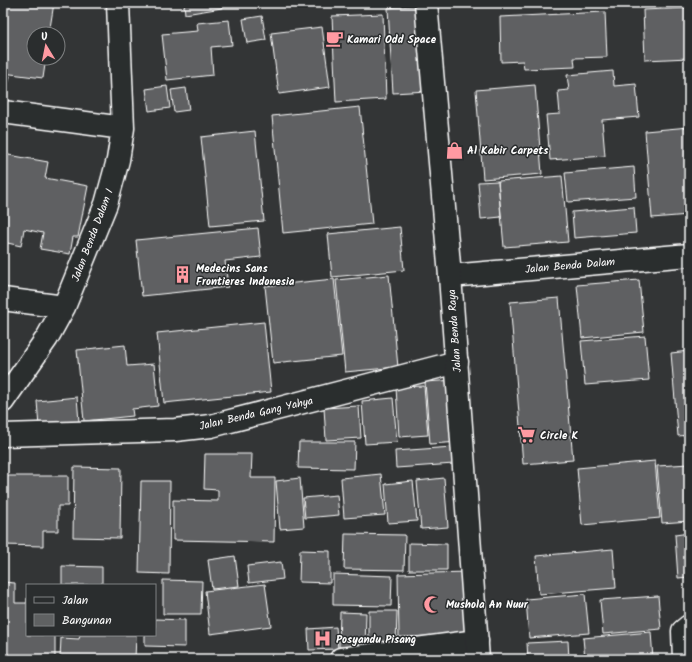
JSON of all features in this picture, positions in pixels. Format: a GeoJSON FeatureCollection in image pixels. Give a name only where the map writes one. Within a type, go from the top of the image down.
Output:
{"type":"FeatureCollection","features":[{"type":"Feature","properties":{"kind":"street","name":"Jalan Benda Dalam I"},"geometry":{"type":"LineString","coordinates":[[3,401],[47,338],[64,307],[106,204],[118,160],[124,128],[118,3]]}},
{"type":"Feature","properties":{"kind":"street","name":"Jalan Benda Raya"},"geometry":{"type":"LineString","coordinates":[[426,3],[457,362],[478,650]]}},
{"type":"Feature","properties":{"kind":"street"},"geometry":{"type":"LineString","coordinates":[[3,112],[124,128]]}},
{"type":"Feature","properties":{"kind":"street","name":"Jalan Benda Dalam"},"geometry":{"type":"LineString","coordinates":[[450,276],[689,255]]}},
{"type":"Feature","properties":{"kind":"street"},"geometry":{"type":"LineString","coordinates":[[3,299],[64,307]]}},
{"type":"Feature","properties":{"kind":"street","name":"Jalan Benda Gang Yahya"},"geometry":{"type":"LineString","coordinates":[[3,435],[175,430],[211,426],[457,362]]}},
{"type":"Feature","properties":{"kind":"street"},"geometry":{"type":"LineString","coordinates":[[684,659],[683,631],[689,626]]}},
{"type":"Feature","properties":{"kind":"street"},"geometry":{"type":"LineString","coordinates":[[341,659],[478,650]]}},
{"type":"Feature","properties":{"kind":"building"},"geometry":{"type":"Polygon","coordinates":[[[3,3],[54,3],[50,26],[26,26],[26,66],[45,66],[43,78],[3,73],[3,3]]]}},
{"type":"Feature","properties":{"kind":"building"},"geometry":{"type":"Polygon","coordinates":[[[184,3],[221,3],[222,8],[185,14],[184,3]]]}},
{"type":"Feature","properties":{"kind":"building"},"geometry":{"type":"Polygon","coordinates":[[[422,5],[427,91],[393,93],[388,8],[422,5]]]}},
{"type":"Feature","properties":{"kind":"building"},"geometry":{"type":"Polygon","coordinates":[[[689,8],[689,58],[645,60],[643,10],[689,8]]]}},
{"type":"Feature","properties":{"kind":"building"},"geometry":{"type":"Polygon","coordinates":[[[605,12],[607,57],[574,58],[575,67],[524,69],[523,61],[501,62],[500,17],[605,12]]]}},
{"type":"Feature","properties":{"kind":"building"},"geometry":{"type":"Polygon","coordinates":[[[383,14],[386,99],[336,102],[332,16],[383,14]]]}},
{"type":"Feature","properties":{"kind":"building"},"geometry":{"type":"Polygon","coordinates":[[[262,16],[266,40],[247,43],[243,19],[262,16]]]}},
{"type":"Feature","properties":{"kind":"building"},"geometry":{"type":"Polygon","coordinates":[[[229,20],[232,45],[211,47],[213,75],[167,80],[162,34],[198,31],[197,23],[229,20]]]}},
{"type":"Feature","properties":{"kind":"building"},"geometry":{"type":"Polygon","coordinates":[[[322,27],[330,87],[279,94],[271,33],[322,27]]]}},
{"type":"Feature","properties":{"kind":"building"},"geometry":{"type":"Polygon","coordinates":[[[613,71],[614,86],[636,84],[639,117],[602,120],[605,156],[550,160],[546,115],[560,114],[558,91],[569,90],[567,75],[613,71]]]}},
{"type":"Feature","properties":{"kind":"building"},"geometry":{"type":"Polygon","coordinates":[[[3,75],[10,76],[6,94],[3,93],[3,75]]]}},
{"type":"Feature","properties":{"kind":"building"},"geometry":{"type":"Polygon","coordinates":[[[535,85],[542,174],[483,179],[476,90],[535,85]]]}},
{"type":"Feature","properties":{"kind":"building"},"geometry":{"type":"Polygon","coordinates":[[[167,86],[170,108],[149,111],[146,89],[167,86]]]}},
{"type":"Feature","properties":{"kind":"building"},"geometry":{"type":"Polygon","coordinates":[[[186,88],[189,110],[174,112],[171,90],[186,88]]]}},
{"type":"Feature","properties":{"kind":"building"},"geometry":{"type":"Polygon","coordinates":[[[360,107],[372,224],[283,233],[272,116],[360,107]]]}},
{"type":"Feature","properties":{"kind":"building"},"geometry":{"type":"Polygon","coordinates":[[[689,127],[689,215],[652,218],[645,131],[689,127]]]}},
{"type":"Feature","properties":{"kind":"building"},"geometry":{"type":"Polygon","coordinates":[[[255,131],[264,221],[210,226],[201,137],[255,131]]]}},
{"type":"Feature","properties":{"kind":"building"},"geometry":{"type":"Polygon","coordinates":[[[3,154],[48,162],[45,178],[88,186],[78,237],[73,237],[70,254],[40,249],[43,233],[24,229],[21,246],[3,242],[3,154]]]}},
{"type":"Feature","properties":{"kind":"building"},"geometry":{"type":"Polygon","coordinates":[[[634,167],[636,197],[568,202],[565,173],[634,167]]]}},
{"type":"Feature","properties":{"kind":"building"},"geometry":{"type":"Polygon","coordinates":[[[562,176],[568,242],[504,247],[498,181],[562,176]]]}},
{"type":"Feature","properties":{"kind":"building"},"geometry":{"type":"Polygon","coordinates":[[[498,181],[501,217],[481,219],[478,182],[498,181]]]}},
{"type":"Feature","properties":{"kind":"building"},"geometry":{"type":"Polygon","coordinates":[[[634,207],[636,233],[574,238],[572,212],[634,207]]]}},
{"type":"Feature","properties":{"kind":"building"},"geometry":{"type":"Polygon","coordinates":[[[400,227],[404,270],[332,277],[328,234],[400,227]]]}},
{"type":"Feature","properties":{"kind":"building","name":"Medecins Sans Frontieres Indonesia"},"geometry":{"type":"Polygon","coordinates":[[[258,228],[261,257],[225,261],[228,287],[142,296],[136,240],[258,228]]]}},
{"type":"Feature","properties":{"kind":"building"},"geometry":{"type":"Polygon","coordinates":[[[389,275],[398,367],[345,372],[336,280],[389,275]]]}},
{"type":"Feature","properties":{"kind":"building"},"geometry":{"type":"Polygon","coordinates":[[[334,279],[342,356],[273,363],[265,286],[334,279]]]}},
{"type":"Feature","properties":{"kind":"building"},"geometry":{"type":"Polygon","coordinates":[[[639,280],[644,332],[582,338],[577,285],[639,280]]]}},
{"type":"Feature","properties":{"kind":"building"},"geometry":{"type":"Polygon","coordinates":[[[559,298],[573,460],[523,464],[510,302],[559,298]]]}},
{"type":"Feature","properties":{"kind":"building"},"geometry":{"type":"Polygon","coordinates":[[[264,322],[271,392],[164,403],[157,333],[264,322]]]}},
{"type":"Feature","properties":{"kind":"building"},"geometry":{"type":"Polygon","coordinates":[[[645,336],[649,380],[585,385],[581,341],[645,336]]]}},
{"type":"Feature","properties":{"kind":"building"},"geometry":{"type":"Polygon","coordinates":[[[125,345],[127,366],[154,364],[158,406],[132,409],[133,416],[84,421],[77,350],[125,345]]]}},
{"type":"Feature","properties":{"kind":"building"},"geometry":{"type":"Polygon","coordinates":[[[689,351],[689,435],[678,436],[671,353],[689,351]]]}},
{"type":"Feature","properties":{"kind":"building"},"geometry":{"type":"Polygon","coordinates":[[[455,380],[460,442],[430,444],[425,382],[455,380]]]}},
{"type":"Feature","properties":{"kind":"building"},"geometry":{"type":"Polygon","coordinates":[[[424,386],[428,435],[399,437],[396,387],[424,386]]]}},
{"type":"Feature","properties":{"kind":"building"},"geometry":{"type":"Polygon","coordinates":[[[77,397],[79,422],[39,427],[37,401],[77,397]]]}},
{"type":"Feature","properties":{"kind":"building"},"geometry":{"type":"Polygon","coordinates":[[[393,398],[397,442],[365,444],[362,401],[393,398]]]}},
{"type":"Feature","properties":{"kind":"building"},"geometry":{"type":"Polygon","coordinates":[[[359,406],[361,438],[326,440],[324,408],[359,406]]]}},
{"type":"Feature","properties":{"kind":"building"},"geometry":{"type":"Polygon","coordinates":[[[299,442],[355,442],[354,469],[298,468],[299,442]]]}},
{"type":"Feature","properties":{"kind":"building"},"geometry":{"type":"Polygon","coordinates":[[[453,447],[454,464],[396,468],[395,451],[453,447]]]}},
{"type":"Feature","properties":{"kind":"building"},"geometry":{"type":"Polygon","coordinates":[[[205,454],[252,454],[251,478],[275,478],[274,542],[173,540],[173,500],[218,501],[218,490],[204,489],[205,454]]]}},
{"type":"Feature","properties":{"kind":"building"},"geometry":{"type":"Polygon","coordinates":[[[655,461],[660,518],[582,525],[577,468],[655,461]]]}},
{"type":"Feature","properties":{"kind":"building"},"geometry":{"type":"Polygon","coordinates":[[[689,464],[689,521],[662,523],[657,466],[689,464]]]}},
{"type":"Feature","properties":{"kind":"building"},"geometry":{"type":"Polygon","coordinates":[[[74,467],[121,468],[120,538],[73,537],[74,467]]]}},
{"type":"Feature","properties":{"kind":"building"},"geometry":{"type":"Polygon","coordinates":[[[381,474],[385,515],[344,518],[341,478],[381,474]]]}},
{"type":"Feature","properties":{"kind":"building"},"geometry":{"type":"Polygon","coordinates":[[[3,476],[68,476],[68,506],[58,506],[58,531],[43,531],[43,546],[3,545],[3,476]]]}},
{"type":"Feature","properties":{"kind":"building"},"geometry":{"type":"Polygon","coordinates":[[[300,478],[304,527],[280,529],[276,481],[300,478]]]}},
{"type":"Feature","properties":{"kind":"building"},"geometry":{"type":"Polygon","coordinates":[[[444,478],[448,527],[421,529],[417,481],[444,478]]]}},
{"type":"Feature","properties":{"kind":"building"},"geometry":{"type":"Polygon","coordinates":[[[141,481],[170,481],[169,574],[139,573],[141,481]]]}},
{"type":"Feature","properties":{"kind":"building"},"geometry":{"type":"Polygon","coordinates":[[[413,481],[417,521],[388,523],[385,484],[413,481]]]}},
{"type":"Feature","properties":{"kind":"building"},"geometry":{"type":"Polygon","coordinates":[[[337,495],[339,515],[305,518],[303,498],[337,495]]]}},
{"type":"Feature","properties":{"kind":"building"},"geometry":{"type":"Polygon","coordinates":[[[689,533],[689,577],[678,578],[675,535],[689,533]]]}},
{"type":"Feature","properties":{"kind":"building"},"geometry":{"type":"Polygon","coordinates":[[[345,534],[405,535],[404,570],[344,569],[345,534]]]}},
{"type":"Feature","properties":{"kind":"building"},"geometry":{"type":"Polygon","coordinates":[[[409,543],[447,544],[447,570],[409,570],[409,543]]]}},
{"type":"Feature","properties":{"kind":"building"},"geometry":{"type":"Polygon","coordinates":[[[613,549],[616,588],[539,594],[536,556],[613,549]]]}},
{"type":"Feature","properties":{"kind":"building"},"geometry":{"type":"Polygon","coordinates":[[[300,550],[330,551],[330,583],[299,582],[300,550]]]}},
{"type":"Feature","properties":{"kind":"building"},"geometry":{"type":"Polygon","coordinates":[[[235,556],[239,586],[212,589],[208,560],[235,556]]]}},
{"type":"Feature","properties":{"kind":"building"},"geometry":{"type":"Polygon","coordinates":[[[281,562],[283,579],[249,583],[247,566],[281,562]]]}},
{"type":"Feature","properties":{"kind":"building"},"geometry":{"type":"Polygon","coordinates":[[[62,566],[102,567],[102,584],[62,584],[62,566]]]}},
{"type":"Feature","properties":{"kind":"building","name":"Mushola An Nuur"},"geometry":{"type":"Polygon","coordinates":[[[467,572],[468,635],[399,637],[398,574],[467,572]]]}},
{"type":"Feature","properties":{"kind":"building"},"geometry":{"type":"Polygon","coordinates":[[[333,574],[392,576],[391,606],[333,605],[333,574]]]}},
{"type":"Feature","properties":{"kind":"building"},"geometry":{"type":"Polygon","coordinates":[[[163,580],[202,581],[201,614],[163,614],[163,580]]]}},
{"type":"Feature","properties":{"kind":"building"},"geometry":{"type":"Polygon","coordinates":[[[3,582],[15,583],[15,603],[26,603],[26,636],[55,636],[55,658],[3,658],[3,582]]]}},
{"type":"Feature","properties":{"kind":"building"},"geometry":{"type":"Polygon","coordinates":[[[265,584],[271,626],[210,634],[205,591],[265,584]]]}},
{"type":"Feature","properties":{"kind":"building"},"geometry":{"type":"Polygon","coordinates":[[[585,594],[589,633],[529,638],[526,599],[585,594]]]}},
{"type":"Feature","properties":{"kind":"building"},"geometry":{"type":"Polygon","coordinates":[[[658,596],[661,629],[603,634],[600,600],[658,596]]]}},
{"type":"Feature","properties":{"kind":"building"},"geometry":{"type":"Polygon","coordinates":[[[369,611],[397,611],[396,644],[369,644],[369,611]]]}},
{"type":"Feature","properties":{"kind":"building"},"geometry":{"type":"Polygon","coordinates":[[[340,612],[366,613],[365,648],[339,647],[340,612]]]}},
{"type":"Feature","properties":{"kind":"building"},"geometry":{"type":"Polygon","coordinates":[[[156,619],[185,620],[185,647],[145,646],[145,636],[156,636],[156,619]]]}},
{"type":"Feature","properties":{"kind":"building","name":"Posyandu Pisang"},"geometry":{"type":"Polygon","coordinates":[[[336,627],[338,649],[309,650],[308,629],[336,627]]]}},
{"type":"Feature","properties":{"kind":"building"},"geometry":{"type":"Polygon","coordinates":[[[651,632],[653,659],[585,659],[583,638],[651,632]]]}},
{"type":"Feature","properties":{"kind":"building"},"geometry":{"type":"Polygon","coordinates":[[[80,636],[136,636],[135,659],[60,659],[61,638],[79,639],[80,636]]]}},
{"type":"Feature","properties":{"kind":"building"},"geometry":{"type":"Polygon","coordinates":[[[568,641],[569,659],[528,659],[527,643],[568,641]]]}},
{"type":"Feature","properties":{"kind":"place","name":"Kamari Odd Space"},"geometry":{"type":"Point","coordinates":[334,39]}},
{"type":"Feature","properties":{"kind":"place","name":"Al Kabir Carpets"},"geometry":{"type":"Point","coordinates":[454,150]}},
{"type":"Feature","properties":{"kind":"place","name":"Medecins Sans Frontieres Indonesia"},"geometry":{"type":"Point","coordinates":[183,274]}},
{"type":"Feature","properties":{"kind":"place","name":"Circle K"},"geometry":{"type":"Point","coordinates":[527,435]}},
{"type":"Feature","properties":{"kind":"place","name":"Mushola An Nuur"},"geometry":{"type":"Point","coordinates":[433,604]}},
{"type":"Feature","properties":{"kind":"place","name":"Posyandu Pisang"},"geometry":{"type":"Point","coordinates":[323,639]}}]}
